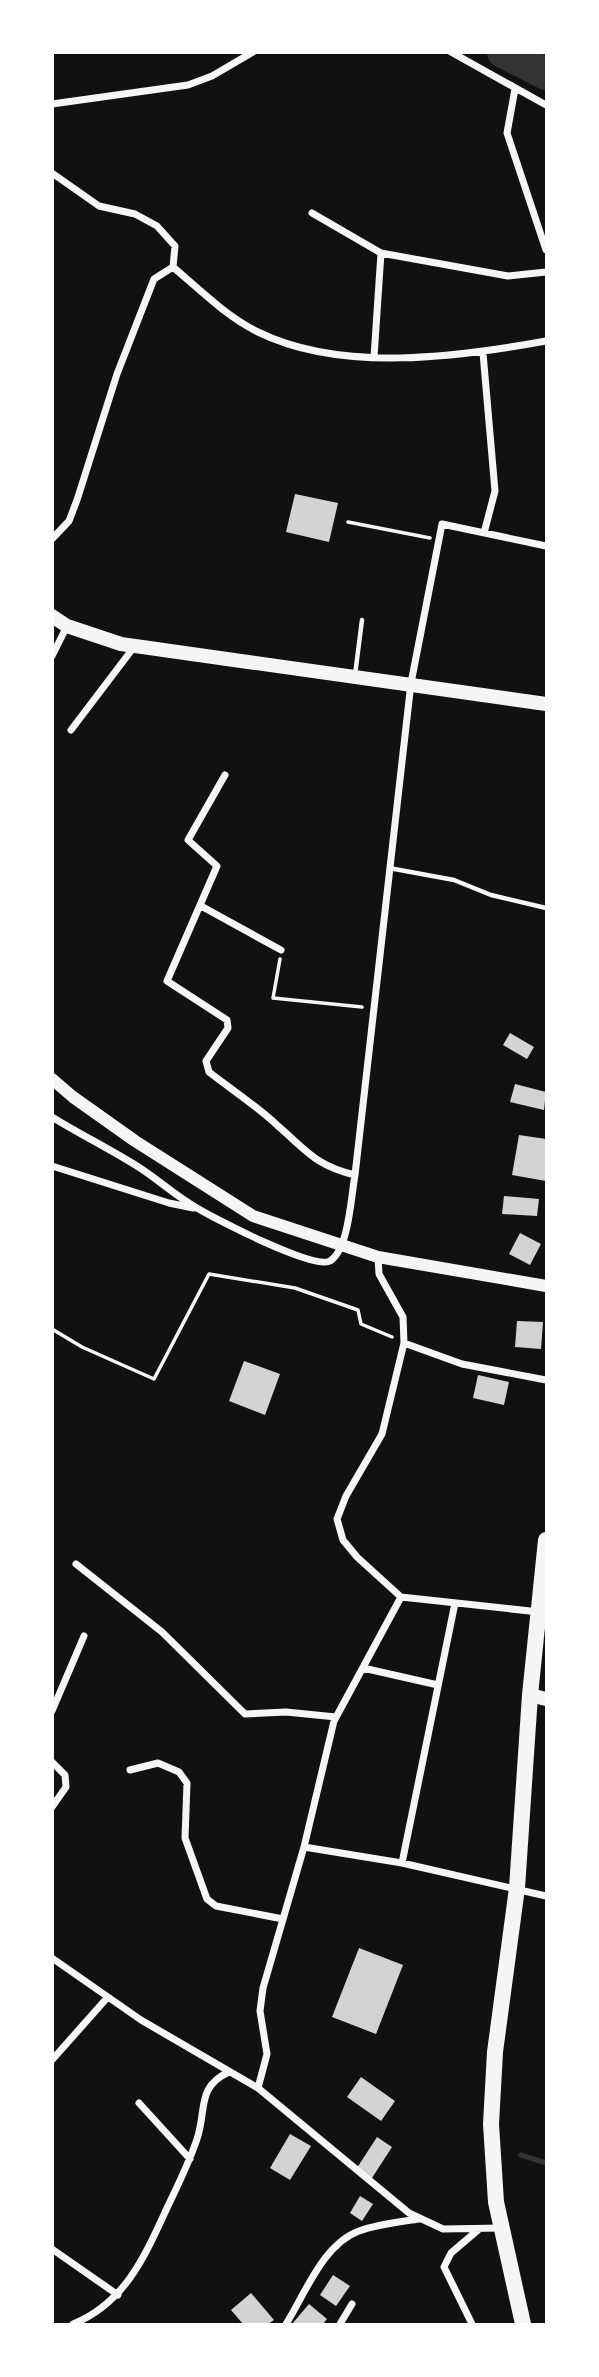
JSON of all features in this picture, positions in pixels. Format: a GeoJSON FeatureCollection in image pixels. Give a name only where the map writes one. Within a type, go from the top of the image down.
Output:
{"type":"FeatureCollection","features":[{"type":"Feature","properties":{"kind":"highway"},"geometry":{"type":"LineString","coordinates":[[523,2325],[496,2202],[491,2124],[495,2052],[517,1888],[530,1695],[547,1540]]}},
{"type":"Feature","properties":{"kind":"main road"},"geometry":{"type":"LineString","coordinates":[[52,617],[67,626],[135,646],[547,704]]}},
{"type":"Feature","properties":{"kind":"main road"},"geometry":{"type":"LineString","coordinates":[[530,1695],[547,1699]]}},
{"type":"Feature","properties":{"kind":"street"},"geometry":{"type":"LineString","coordinates":[[52,104],[188,85],[212,76],[253,52]]}},
{"type":"Feature","properties":{"kind":"street"},"geometry":{"type":"LineString","coordinates":[[451,52],[547,105]]}},
{"type":"Feature","properties":{"kind":"street"},"geometry":{"type":"LineString","coordinates":[[514,89],[507,133],[547,250]]}},
{"type":"Feature","properties":{"kind":"street"},"geometry":{"type":"LineString","coordinates":[[52,173],[99,206],[135,214],[157,226],[175,246],[173,267]]}},
{"type":"Feature","properties":{"kind":"street"},"geometry":{"type":"LineString","coordinates":[[312,213],[381,253],[508,276],[547,272]]}},
{"type":"Feature","properties":{"kind":"street"},"geometry":{"type":"LineString","coordinates":[[374,357],[381,253]]}},
{"type":"Feature","properties":{"kind":"street"},"geometry":{"type":"LineString","coordinates":[[173,267],[230,315],[258,332],[300,346],[374,357],[424,359],[483,353],[547,341]]}},
{"type":"Feature","properties":{"kind":"street"},"geometry":{"type":"LineString","coordinates":[[52,539],[69,521],[117,374],[154,279],[173,267]]}},
{"type":"Feature","properties":{"kind":"street"},"geometry":{"type":"LineString","coordinates":[[483,353],[495,491],[484,533]]}},
{"type":"Feature","properties":{"kind":"street"},"geometry":{"type":"LineString","coordinates":[[52,1117],[140,1168],[197,1208],[259,1239],[313,1261],[330,1261],[342,1247],[355,1175],[411,683],[442,524],[547,545]]}},
{"type":"Feature","properties":{"kind":"street"},"geometry":{"type":"LineString","coordinates":[[52,656],[67,626]]}},
{"type":"Feature","properties":{"kind":"street"},"geometry":{"type":"LineString","coordinates":[[71,730],[135,646]]}},
{"type":"Feature","properties":{"kind":"street"},"geometry":{"type":"LineString","coordinates":[[225,775],[188,840],[217,866],[167,981],[227,1020],[228,1028],[206,1061],[209,1072],[278,1126],[310,1157],[331,1169],[355,1175]]}},
{"type":"Feature","properties":{"kind":"street"},"geometry":{"type":"LineString","coordinates":[[201,906],[281,950]]}},
{"type":"Feature","properties":{"kind":"street"},"geometry":{"type":"LineString","coordinates":[[52,1079],[135,1141],[253,1216],[378,1258],[547,1286]]}},
{"type":"Feature","properties":{"kind":"street"},"geometry":{"type":"LineString","coordinates":[[52,1166],[169,1203],[197,1208]]}},
{"type":"Feature","properties":{"kind":"street"},"geometry":{"type":"LineString","coordinates":[[378,1258],[379,1273],[403,1317],[404,1343],[382,1433],[346,1496],[337,1519],[343,1540],[357,1557],[401,1597],[540,1612]]}},
{"type":"Feature","properties":{"kind":"street"},"geometry":{"type":"LineString","coordinates":[[404,1343],[462,1364],[547,1380]]}},
{"type":"Feature","properties":{"kind":"street"},"geometry":{"type":"LineString","coordinates":[[76,1564],[162,1632],[245,1714],[286,1712],[336,1717]]}},
{"type":"Feature","properties":{"kind":"street"},"geometry":{"type":"LineString","coordinates":[[258,2088],[267,2054],[260,2011],[336,1717],[401,1597]]}},
{"type":"Feature","properties":{"kind":"street"},"geometry":{"type":"LineString","coordinates":[[402,1863],[455,1603]]}},
{"type":"Feature","properties":{"kind":"street"},"geometry":{"type":"LineString","coordinates":[[52,1711],[84,1636]]}},
{"type":"Feature","properties":{"kind":"street"},"geometry":{"type":"LineString","coordinates":[[363,1668],[438,1685]]}},
{"type":"Feature","properties":{"kind":"street"},"geometry":{"type":"LineString","coordinates":[[52,1762],[65,1775],[66,1787],[52,1807]]}},
{"type":"Feature","properties":{"kind":"street"},"geometry":{"type":"LineString","coordinates":[[130,1770],[158,1763],[179,1772],[187,1783],[185,1838],[207,1899],[216,1906],[283,1919]]}},
{"type":"Feature","properties":{"kind":"street"},"geometry":{"type":"LineString","coordinates":[[304,1847],[402,1863],[547,1896]]}},
{"type":"Feature","properties":{"kind":"street"},"geometry":{"type":"LineString","coordinates":[[52,1958],[107,1998],[258,2088],[419,2219],[443,2229],[501,2228]]}},
{"type":"Feature","properties":{"kind":"street"},"geometry":{"type":"LineString","coordinates":[[52,2060],[107,1998]]}},
{"type":"Feature","properties":{"kind":"street"},"geometry":{"type":"LineString","coordinates":[[73,2325],[118,2295],[141,2267],[190,2159],[198,2136],[205,2094],[213,2080],[229,2072]]}},
{"type":"Feature","properties":{"kind":"street"},"geometry":{"type":"LineString","coordinates":[[139,2103],[190,2159]]}},
{"type":"Feature","properties":{"kind":"street"},"geometry":{"type":"LineString","coordinates":[[286,2325],[316,2272],[333,2250],[356,2231],[419,2219]]}},
{"type":"Feature","properties":{"kind":"street"},"geometry":{"type":"LineString","coordinates":[[472,2325],[444,2267],[451,2253],[478,2230]]}},
{"type":"Feature","properties":{"kind":"street"},"geometry":{"type":"LineString","coordinates":[[52,2249],[118,2295]]}},
{"type":"Feature","properties":{"kind":"street"},"geometry":{"type":"LineString","coordinates":[[340,2325],[352,2304]]}},
{"type":"Feature","properties":{"kind":"lane"},"geometry":{"type":"LineString","coordinates":[[354,676],[362,620]]}},
{"type":"Feature","properties":{"kind":"lane"},"geometry":{"type":"LineString","coordinates":[[389,868],[454,880],[491,895],[547,908]]}},
{"type":"Feature","properties":{"kind":"path"},"geometry":{"type":"LineString","coordinates":[[348,522],[439,540]]}},
{"type":"Feature","properties":{"kind":"path"},"geometry":{"type":"LineString","coordinates":[[281,950],[273,998],[372,1008]]}},
{"type":"Feature","properties":{"kind":"path"},"geometry":{"type":"LineString","coordinates":[[52,1329],[82,1347],[153,1379],[209,1273],[295,1288],[346,1305],[358,1310],[360,1324],[404,1343]]}},
{"type":"Feature","properties":{"kind":"building"},"geometry":{"type":"Polygon","coordinates":[[[295,494],[338,503],[329,542],[286,532],[295,494]]]}},
{"type":"Feature","properties":{"kind":"building"},"geometry":{"type":"Polygon","coordinates":[[[510,1033],[534,1047],[527,1059],[503,1045],[510,1033]]]}},
{"type":"Feature","properties":{"kind":"building"},"geometry":{"type":"Polygon","coordinates":[[[515,1084],[546,1092],[544,1110],[510,1102],[515,1084]]]}},
{"type":"Feature","properties":{"kind":"building"},"geometry":{"type":"Polygon","coordinates":[[[519,1135],[546,1139],[546,1181],[512,1175],[519,1135]]]}},
{"type":"Feature","properties":{"kind":"building"},"geometry":{"type":"Polygon","coordinates":[[[504,1196],[539,1199],[537,1216],[502,1214],[504,1196]]]}},
{"type":"Feature","properties":{"kind":"building"},"geometry":{"type":"Polygon","coordinates":[[[520,1233],[541,1244],[530,1265],[509,1254],[520,1233]]]}},
{"type":"Feature","properties":{"kind":"building"},"geometry":{"type":"Polygon","coordinates":[[[517,1321],[543,1322],[541,1349],[515,1347],[517,1321]]]}},
{"type":"Feature","properties":{"kind":"building"},"geometry":{"type":"Polygon","coordinates":[[[244,1361],[280,1374],[265,1415],[229,1401],[244,1361]]]}},
{"type":"Feature","properties":{"kind":"building"},"geometry":{"type":"Polygon","coordinates":[[[478,1375],[509,1382],[504,1405],[473,1398],[478,1375]]]}},
{"type":"Feature","properties":{"kind":"building"},"geometry":{"type":"Polygon","coordinates":[[[359,1948],[403,1965],[376,2034],[332,2017],[359,1948]]]}},
{"type":"Feature","properties":{"kind":"building"},"geometry":{"type":"Polygon","coordinates":[[[361,2077],[395,2101],[381,2121],[347,2097],[361,2077]]]}},
{"type":"Feature","properties":{"kind":"building"},"geometry":{"type":"Polygon","coordinates":[[[290,2134],[311,2146],[290,2180],[270,2168],[290,2134]]]}},
{"type":"Feature","properties":{"kind":"building"},"geometry":{"type":"Polygon","coordinates":[[[377,2137],[392,2147],[370,2181],[355,2171],[377,2137]]]}},
{"type":"Feature","properties":{"kind":"building"},"geometry":{"type":"Polygon","coordinates":[[[360,2196],[373,2204],[362,2221],[350,2213],[360,2196]]]}},
{"type":"Feature","properties":{"kind":"building"},"geometry":{"type":"Polygon","coordinates":[[[333,2275],[350,2286],[336,2306],[320,2295],[333,2275]]]}},
{"type":"Feature","properties":{"kind":"building"},"geometry":{"type":"Polygon","coordinates":[[[251,2293],[274,2320],[268,2324],[243,2324],[231,2310],[251,2293]]]}},
{"type":"Feature","properties":{"kind":"building"},"geometry":{"type":"Polygon","coordinates":[[[309,2304],[327,2319],[323,2324],[292,2324],[309,2304]]]}},
{"type":"Feature","properties":{"kind":"waterway"},"geometry":{"type":"LineString","coordinates":[[503,52],[546,74]]}},
{"type":"Feature","properties":{"kind":"waterway"},"geometry":{"type":"LineString","coordinates":[[521,2155],[546,2163]]}}]}
